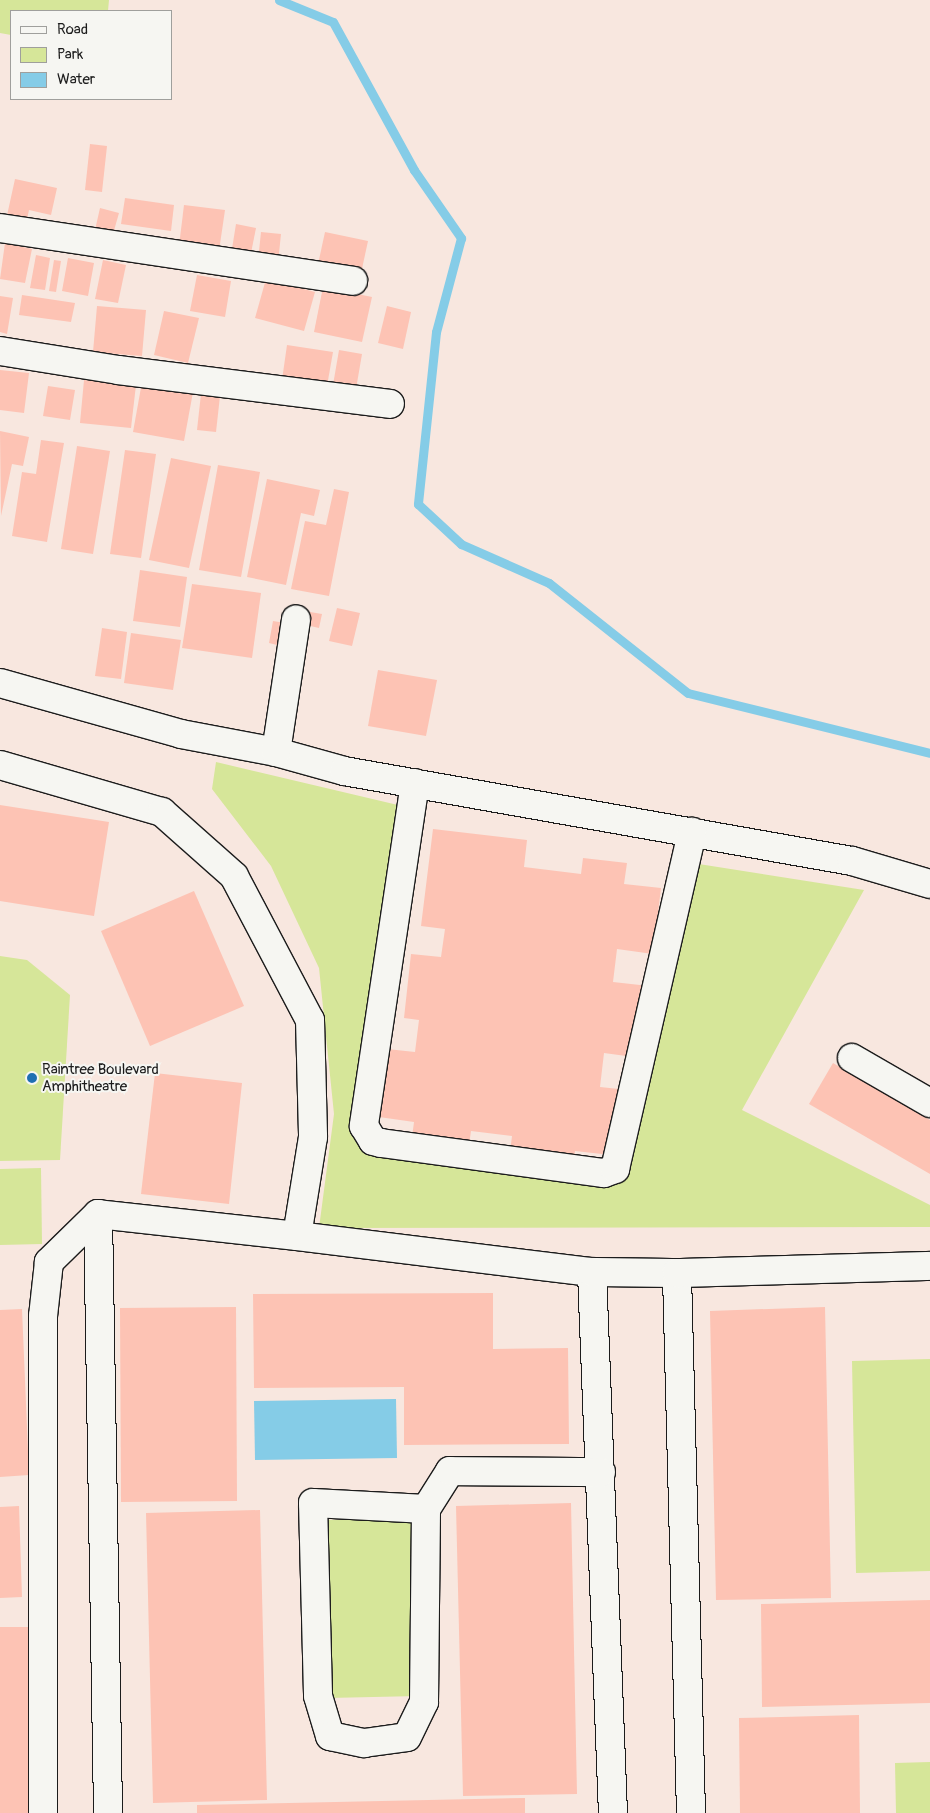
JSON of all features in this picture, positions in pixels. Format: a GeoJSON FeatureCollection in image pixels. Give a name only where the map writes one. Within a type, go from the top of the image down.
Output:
{"type":"FeatureCollection","features":[{"type":"Feature","properties":{"kind":"street"},"geometry":{"type":"LineString","coordinates":[[0,228],[353,281]]}},
{"type":"Feature","properties":{"kind":"street"},"geometry":{"type":"LineString","coordinates":[[0,350],[118,370],[390,404]]}},
{"type":"Feature","properties":{"kind":"street"},"geometry":{"type":"LineString","coordinates":[[276,752],[296,619]]}},
{"type":"Feature","properties":{"kind":"street"},"geometry":{"type":"LineString","coordinates":[[0,683],[181,734],[276,752],[344,771],[852,861],[930,884]]}},
{"type":"Feature","properties":{"kind":"street"},"geometry":{"type":"LineString","coordinates":[[0,765],[162,812],[234,876],[310,1020],[313,1137],[297,1236]]}},
{"type":"Feature","properties":{"kind":"street"},"geometry":{"type":"LineString","coordinates":[[415,783],[364,1126],[373,1140],[381,1143],[604,1173],[615,1170],[692,832]]}},
{"type":"Feature","properties":{"kind":"street"},"geometry":{"type":"LineString","coordinates":[[852,1058],[930,1103]]}},
{"type":"Feature","properties":{"kind":"street"},"geometry":{"type":"LineString","coordinates":[[98,1214],[592,1272],[677,1273],[930,1266]]}},
{"type":"Feature","properties":{"kind":"street"},"geometry":{"type":"LineString","coordinates":[[43,1813],[43,1316],[49,1262],[98,1214]]}},
{"type":"Feature","properties":{"kind":"street"},"geometry":{"type":"LineString","coordinates":[[98,1214],[108,1813]]}},
{"type":"Feature","properties":{"kind":"street"},"geometry":{"type":"LineString","coordinates":[[592,1272],[613,1813]]}},
{"type":"Feature","properties":{"kind":"street"},"geometry":{"type":"LineString","coordinates":[[677,1273],[691,1813]]}},
{"type":"Feature","properties":{"kind":"street"},"geometry":{"type":"LineString","coordinates":[[426,1509],[313,1503],[318,1696],[330,1736],[364,1743],[407,1737],[424,1702],[426,1509],[450,1471],[601,1472]]}},
{"type":"Feature","properties":{"kind":"green space"},"geometry":{"type":"Polygon","coordinates":[[[0,0],[109,0],[108,10],[10,10],[10,35],[0,33],[0,0]]]}},
{"type":"Feature","properties":{"kind":"green space"},"geometry":{"type":"Polygon","coordinates":[[[216,762],[419,810],[363,1146],[620,1177],[686,862],[864,890],[742,1110],[930,1205],[930,1227],[319,1228],[334,1114],[319,968],[271,866],[212,789],[216,762]]]}},
{"type":"Feature","properties":{"kind":"green space","name":"Raintree Boulevard Amphitheatre"},"geometry":{"type":"Polygon","coordinates":[[[0,956],[27,960],[70,995],[60,1160],[0,1161],[0,956]]]}},
{"type":"Feature","properties":{"kind":"green space"},"geometry":{"type":"Polygon","coordinates":[[[41,1168],[42,1244],[0,1245],[0,1169],[41,1168]]]}},
{"type":"Feature","properties":{"kind":"green space"},"geometry":{"type":"Polygon","coordinates":[[[930,1359],[930,1571],[856,1573],[852,1361],[930,1359]]]}},
{"type":"Feature","properties":{"kind":"green space"},"geometry":{"type":"Polygon","coordinates":[[[415,1518],[419,1696],[328,1698],[325,1520],[415,1518]]]}},
{"type":"Feature","properties":{"kind":"green space"},"geometry":{"type":"Polygon","coordinates":[[[930,1762],[930,1813],[896,1813],[895,1763],[930,1762]]]}},
{"type":"Feature","properties":{"kind":"water"},"geometry":{"type":"Polygon","coordinates":[[[396,1399],[397,1458],[255,1460],[254,1401],[396,1399]]]}},
{"type":"Feature","properties":{"kind":"building"},"geometry":{"type":"Polygon","coordinates":[[[90,144],[107,146],[102,192],[85,190],[90,144]]]}},
{"type":"Feature","properties":{"kind":"building"},"geometry":{"type":"Polygon","coordinates":[[[15,179],[57,188],[51,215],[29,210],[26,224],[6,220],[15,179]]]}},
{"type":"Feature","properties":{"kind":"building"},"geometry":{"type":"Polygon","coordinates":[[[125,198],[174,205],[171,231],[121,224],[125,198]]]}},
{"type":"Feature","properties":{"kind":"building"},"geometry":{"type":"Polygon","coordinates":[[[184,205],[225,210],[219,251],[179,246],[184,205]]]}},
{"type":"Feature","properties":{"kind":"building"},"geometry":{"type":"Polygon","coordinates":[[[100,208],[119,213],[113,234],[95,230],[100,208]]]}},
{"type":"Feature","properties":{"kind":"building"},"geometry":{"type":"Polygon","coordinates":[[[236,224],[256,228],[250,258],[231,255],[236,224]]]}},
{"type":"Feature","properties":{"kind":"building"},"geometry":{"type":"Polygon","coordinates":[[[261,232],[281,234],[278,263],[258,261],[261,232]]]}},
{"type":"Feature","properties":{"kind":"building"},"geometry":{"type":"Polygon","coordinates":[[[325,232],[368,241],[360,278],[317,269],[325,232]]]}},
{"type":"Feature","properties":{"kind":"building"},"geometry":{"type":"Polygon","coordinates":[[[5,243],[32,249],[25,283],[0,279],[5,243]]]}},
{"type":"Feature","properties":{"kind":"building"},"geometry":{"type":"Polygon","coordinates":[[[36,255],[50,258],[45,290],[30,288],[36,255]]]}},
{"type":"Feature","properties":{"kind":"building"},"geometry":{"type":"Polygon","coordinates":[[[68,258],[94,263],[88,296],[62,291],[68,258]]]}},
{"type":"Feature","properties":{"kind":"building"},"geometry":{"type":"Polygon","coordinates":[[[54,260],[61,261],[56,292],[49,291],[54,260]]]}},
{"type":"Feature","properties":{"kind":"building"},"geometry":{"type":"Polygon","coordinates":[[[103,260],[126,265],[118,303],[95,299],[103,260]]]}},
{"type":"Feature","properties":{"kind":"building"},"geometry":{"type":"Polygon","coordinates":[[[197,275],[231,281],[225,317],[190,311],[197,275]]]}},
{"type":"Feature","properties":{"kind":"building"},"geometry":{"type":"Polygon","coordinates":[[[266,279],[315,292],[304,331],[255,318],[266,279]]]}},
{"type":"Feature","properties":{"kind":"building"},"geometry":{"type":"Polygon","coordinates":[[[323,287],[372,297],[362,342],[314,332],[323,287]]]}},
{"type":"Feature","properties":{"kind":"building"},"geometry":{"type":"Polygon","coordinates":[[[22,295],[75,303],[71,322],[19,315],[22,295]]]}},
{"type":"Feature","properties":{"kind":"building"},"geometry":{"type":"Polygon","coordinates":[[[0,296],[13,298],[7,334],[0,332],[0,296]]]}},
{"type":"Feature","properties":{"kind":"building"},"geometry":{"type":"Polygon","coordinates":[[[97,306],[146,310],[142,356],[93,352],[97,306]]]}},
{"type":"Feature","properties":{"kind":"building"},"geometry":{"type":"Polygon","coordinates":[[[387,306],[411,312],[403,349],[378,343],[387,306]]]}},
{"type":"Feature","properties":{"kind":"building"},"geometry":{"type":"Polygon","coordinates":[[[164,311],[199,318],[188,363],[154,355],[164,311]]]}},
{"type":"Feature","properties":{"kind":"building"},"geometry":{"type":"Polygon","coordinates":[[[287,345],[333,352],[327,386],[282,380],[287,345]]]}},
{"type":"Feature","properties":{"kind":"building"},"geometry":{"type":"Polygon","coordinates":[[[339,350],[362,354],[356,389],[333,385],[339,350]]]}},
{"type":"Feature","properties":{"kind":"building"},"geometry":{"type":"Polygon","coordinates":[[[0,370],[29,373],[24,413],[0,410],[0,370]]]}},
{"type":"Feature","properties":{"kind":"building"},"geometry":{"type":"Polygon","coordinates":[[[84,380],[136,385],[131,428],[80,423],[84,380]]]}},
{"type":"Feature","properties":{"kind":"building"},"geometry":{"type":"Polygon","coordinates":[[[142,382],[193,392],[184,441],[133,432],[142,382]]]}},
{"type":"Feature","properties":{"kind":"building"},"geometry":{"type":"Polygon","coordinates":[[[48,386],[75,390],[70,420],[43,416],[48,386]]]}},
{"type":"Feature","properties":{"kind":"building"},"geometry":{"type":"Polygon","coordinates":[[[201,394],[220,396],[216,432],[197,430],[201,394]]]}},
{"type":"Feature","properties":{"kind":"building"},"geometry":{"type":"Polygon","coordinates":[[[0,431],[29,437],[23,466],[12,464],[1,516],[0,431]]]}},
{"type":"Feature","properties":{"kind":"building"},"geometry":{"type":"Polygon","coordinates":[[[41,440],[64,443],[47,542],[12,536],[22,472],[36,474],[41,440]]]}},
{"type":"Feature","properties":{"kind":"building"},"geometry":{"type":"Polygon","coordinates":[[[77,446],[110,451],[93,554],[61,549],[77,446]]]}},
{"type":"Feature","properties":{"kind":"building"},"geometry":{"type":"Polygon","coordinates":[[[125,450],[156,454],[141,558],[110,554],[125,450]]]}},
{"type":"Feature","properties":{"kind":"building"},"geometry":{"type":"Polygon","coordinates":[[[171,458],[211,466],[189,568],[149,560],[171,458]]]}},
{"type":"Feature","properties":{"kind":"building"},"geometry":{"type":"Polygon","coordinates":[[[218,465],[260,472],[241,577],[199,570],[218,465]]]}},
{"type":"Feature","properties":{"kind":"building"},"geometry":{"type":"Polygon","coordinates":[[[267,479],[320,490],[314,516],[301,513],[286,585],[247,577],[267,479]]]}},
{"type":"Feature","properties":{"kind":"building"},"geometry":{"type":"Polygon","coordinates":[[[334,489],[349,492],[329,596],[291,589],[305,521],[326,525],[334,489]]]}},
{"type":"Feature","properties":{"kind":"building"},"geometry":{"type":"Polygon","coordinates":[[[140,570],[187,577],[180,627],[133,621],[140,570]]]}},
{"type":"Feature","properties":{"kind":"building"},"geometry":{"type":"Polygon","coordinates":[[[192,584],[261,593],[252,658],[182,648],[192,584]]]}},
{"type":"Feature","properties":{"kind":"building"},"geometry":{"type":"Polygon","coordinates":[[[337,608],[360,613],[352,646],[329,641],[337,608]]]}},
{"type":"Feature","properties":{"kind":"building"},"geometry":{"type":"Polygon","coordinates":[[[310,612],[322,614],[319,628],[306,625],[310,612]]]}},
{"type":"Feature","properties":{"kind":"building"},"geometry":{"type":"Polygon","coordinates":[[[273,621],[285,623],[281,646],[269,643],[273,621]]]}},
{"type":"Feature","properties":{"kind":"building"},"geometry":{"type":"Polygon","coordinates":[[[102,628],[127,632],[121,679],[95,676],[102,628]]]}},
{"type":"Feature","properties":{"kind":"building"},"geometry":{"type":"Polygon","coordinates":[[[131,633],[181,640],[173,690],[124,683],[131,633]]]}},
{"type":"Feature","properties":{"kind":"building"},"geometry":{"type":"Polygon","coordinates":[[[378,670],[437,680],[426,736],[368,726],[378,670]]]}},
{"type":"Feature","properties":{"kind":"building"},"geometry":{"type":"Polygon","coordinates":[[[0,805],[109,822],[94,916],[0,901],[0,805]]]}},
{"type":"Feature","properties":{"kind":"building"},"geometry":{"type":"Polygon","coordinates":[[[433,829],[527,840],[524,867],[581,874],[583,858],[627,863],[624,884],[661,888],[653,954],[617,949],[613,982],[649,986],[641,1058],[604,1053],[600,1087],[619,1089],[611,1155],[575,1151],[573,1167],[509,1160],[512,1136],[471,1131],[468,1152],[411,1145],[414,1122],[379,1117],[387,1049],[415,1052],[419,1020],[404,1018],[411,954],[441,957],[445,929],[421,926],[433,829]]]}},
{"type":"Feature","properties":{"kind":"building"},"geometry":{"type":"Polygon","coordinates":[[[194,891],[244,1006],[150,1046],[101,931],[194,891]]]}},
{"type":"Feature","properties":{"kind":"building"},"geometry":{"type":"Polygon","coordinates":[[[833,1063],[930,1120],[930,1174],[809,1104],[833,1063]]]}},
{"type":"Feature","properties":{"kind":"building"},"geometry":{"type":"Polygon","coordinates":[[[155,1073],[242,1083],[229,1204],[141,1194],[155,1073]]]}},
{"type":"Feature","properties":{"kind":"building"},"geometry":{"type":"Polygon","coordinates":[[[493,1293],[493,1349],[568,1348],[569,1444],[404,1445],[404,1387],[254,1388],[253,1294],[493,1293]]]}},
{"type":"Feature","properties":{"kind":"building"},"geometry":{"type":"Polygon","coordinates":[[[236,1307],[237,1501],[121,1502],[120,1308],[236,1307]]]}},
{"type":"Feature","properties":{"kind":"building"},"geometry":{"type":"Polygon","coordinates":[[[825,1307],[831,1598],[716,1600],[710,1311],[825,1307]]]}},
{"type":"Feature","properties":{"kind":"building"},"geometry":{"type":"Polygon","coordinates":[[[22,1309],[29,1475],[0,1477],[0,1310],[22,1309]]]}},
{"type":"Feature","properties":{"kind":"building"},"geometry":{"type":"Polygon","coordinates":[[[571,1503],[577,1794],[463,1796],[456,1506],[571,1503]]]}},
{"type":"Feature","properties":{"kind":"building"},"geometry":{"type":"Polygon","coordinates":[[[19,1506],[22,1597],[0,1598],[0,1507],[19,1506]]]}},
{"type":"Feature","properties":{"kind":"building"},"geometry":{"type":"Polygon","coordinates":[[[260,1510],[267,1800],[153,1803],[146,1513],[260,1510]]]}},
{"type":"Feature","properties":{"kind":"building"},"geometry":{"type":"Polygon","coordinates":[[[930,1600],[930,1703],[762,1707],[761,1604],[930,1600]]]}},
{"type":"Feature","properties":{"kind":"building"},"geometry":{"type":"Polygon","coordinates":[[[0,1627],[32,1627],[31,1813],[0,1813],[0,1627]]]}},
{"type":"Feature","properties":{"kind":"building"},"geometry":{"type":"Polygon","coordinates":[[[859,1715],[860,1813],[740,1813],[739,1718],[859,1715]]]}},
{"type":"Feature","properties":{"kind":"building"},"geometry":{"type":"Polygon","coordinates":[[[525,1798],[525,1813],[197,1813],[197,1805],[525,1798]]]}},
{"type":"Feature","properties":{"kind":"waterway"},"geometry":{"type":"LineString","coordinates":[[279,0],[333,22],[414,170],[461,238],[436,332],[418,504],[461,544],[549,583],[688,693],[930,753]]}},
{"type":"Feature","properties":{"kind":"place","name":"Raintree Boulevard Amphitheatre"},"geometry":{"type":"Point","coordinates":[32,1078]}}]}
